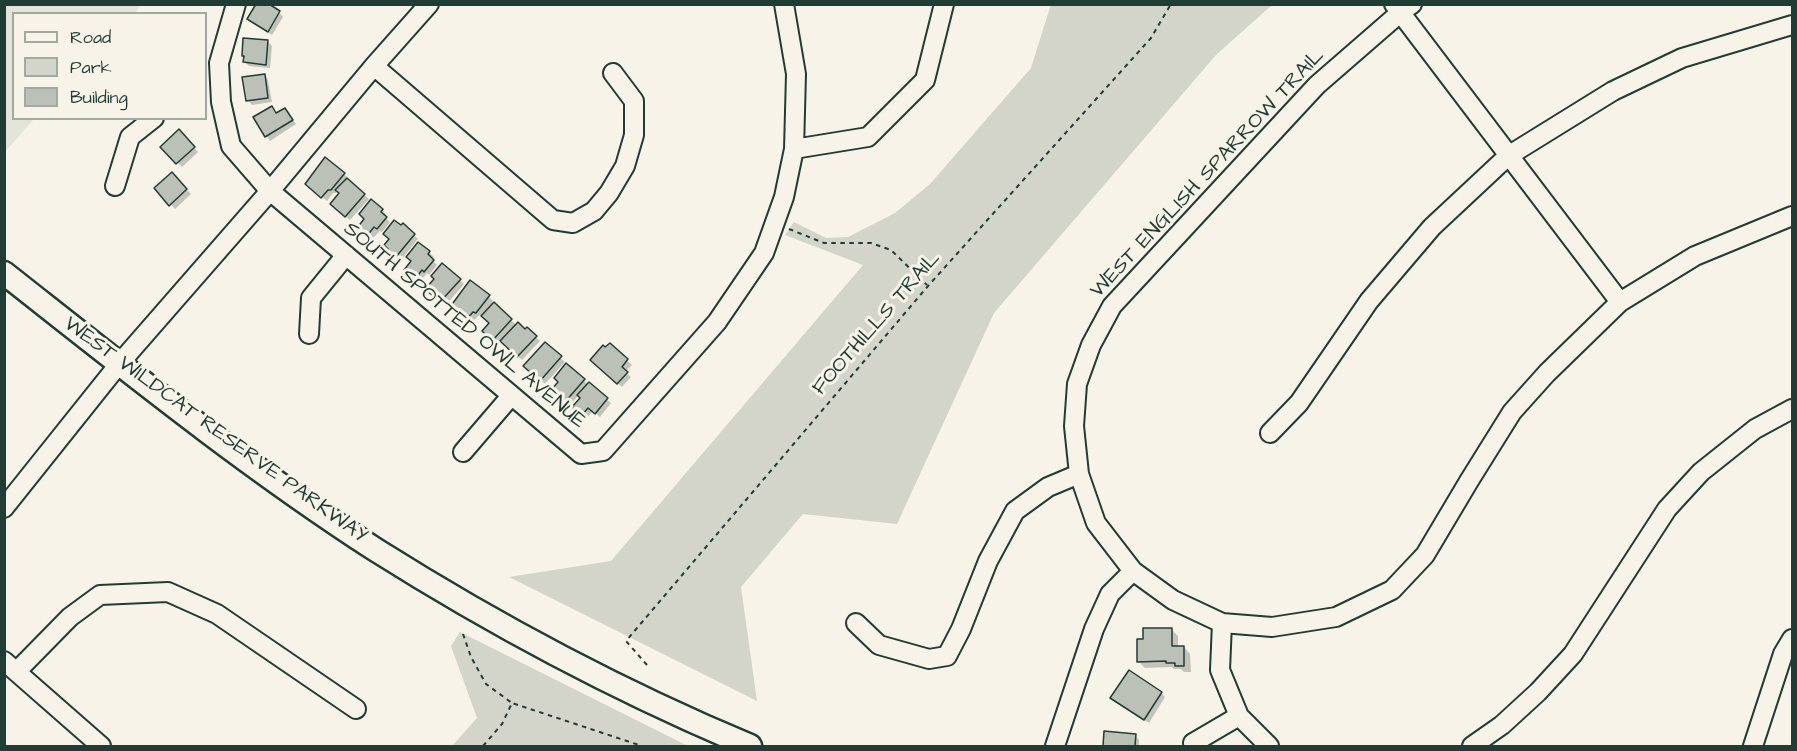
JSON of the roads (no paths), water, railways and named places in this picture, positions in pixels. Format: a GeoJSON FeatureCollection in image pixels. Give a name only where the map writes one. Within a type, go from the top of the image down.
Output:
{"type":"FeatureCollection","features":[{"type":"Feature","properties":{"kind":"main road","name":"WEST WILDCAT RESERVE PARKWAY"},"geometry":{"type":"LineString","coordinates":[[4,273],[119,364],[269,476],[375,549],[496,621],[604,679],[750,747]]}},
{"type":"Feature","properties":{"kind":"street","name":"SOUTH SPOTTED OWL AVENUE"},"geometry":{"type":"LineString","coordinates":[[236,4],[219,63],[213,103],[231,146],[270,191],[581,454],[603,451],[717,322],[764,253],[784,197],[794,149],[796,74],[784,4]]}},
{"type":"Feature","properties":{"kind":"street"},"geometry":{"type":"LineString","coordinates":[[4,507],[119,364],[429,4]]}},
{"type":"Feature","properties":{"kind":"street"},"geometry":{"type":"LineString","coordinates":[[794,149],[868,137],[925,80],[944,4]]}},
{"type":"Feature","properties":{"kind":"street"},"geometry":{"type":"LineString","coordinates":[[1402,7],[1508,156],[1620,302]]}},
{"type":"Feature","properties":{"kind":"street","name":"WEST ENGLISH SPARROW TRAIL"},"geometry":{"type":"LineString","coordinates":[[1402,7],[1317,85],[1112,306],[1091,345],[1077,384],[1074,426],[1079,474],[1096,523],[1133,571],[1173,600],[1222,623],[1272,627],[1336,617],[1392,590],[1425,555],[1512,412],[1547,373],[1620,302],[1695,256],[1792,216]]}},
{"type":"Feature","properties":{"kind":"street"},"geometry":{"type":"LineString","coordinates":[[1270,433],[1299,403],[1369,301],[1432,227],[1508,156],[1613,91],[1682,58],[1792,25]]}},
{"type":"Feature","properties":{"kind":"street"},"geometry":{"type":"LineString","coordinates":[[375,66],[553,220],[573,223],[594,211],[609,193],[625,166],[634,135],[634,101],[613,73]]}},
{"type":"Feature","properties":{"kind":"street"},"geometry":{"type":"LineString","coordinates":[[115,186],[130,137],[151,120]]}},
{"type":"Feature","properties":{"kind":"street"},"geometry":{"type":"LineString","coordinates":[[309,334],[311,298],[346,255]]}},
{"type":"Feature","properties":{"kind":"street"},"geometry":{"type":"LineString","coordinates":[[463,452],[511,396]]}},
{"type":"Feature","properties":{"kind":"street"},"geometry":{"type":"LineString","coordinates":[[1472,747],[1502,725],[1573,654],[1667,509],[1701,472],[1755,429],[1792,410]]}},
{"type":"Feature","properties":{"kind":"street"},"geometry":{"type":"LineString","coordinates":[[856,623],[879,645],[929,659],[947,656],[961,629],[988,561],[1015,512],[1048,487],[1079,474]]}},
{"type":"Feature","properties":{"kind":"street"},"geometry":{"type":"LineString","coordinates":[[1055,747],[1094,629],[1110,594],[1133,571]]}},
{"type":"Feature","properties":{"kind":"street"},"geometry":{"type":"LineString","coordinates":[[101,747],[11,666],[100,595],[168,592],[217,614],[356,709]]}},
{"type":"Feature","properties":{"kind":"street"},"geometry":{"type":"LineString","coordinates":[[1222,623],[1220,670],[1239,716],[1269,747]]}},
{"type":"Feature","properties":{"kind":"street"},"geometry":{"type":"LineString","coordinates":[[1753,747],[1782,654],[1792,639]]}},
{"type":"Feature","properties":{"kind":"street"},"geometry":{"type":"LineString","coordinates":[[1193,743],[1239,716]]}}]}
